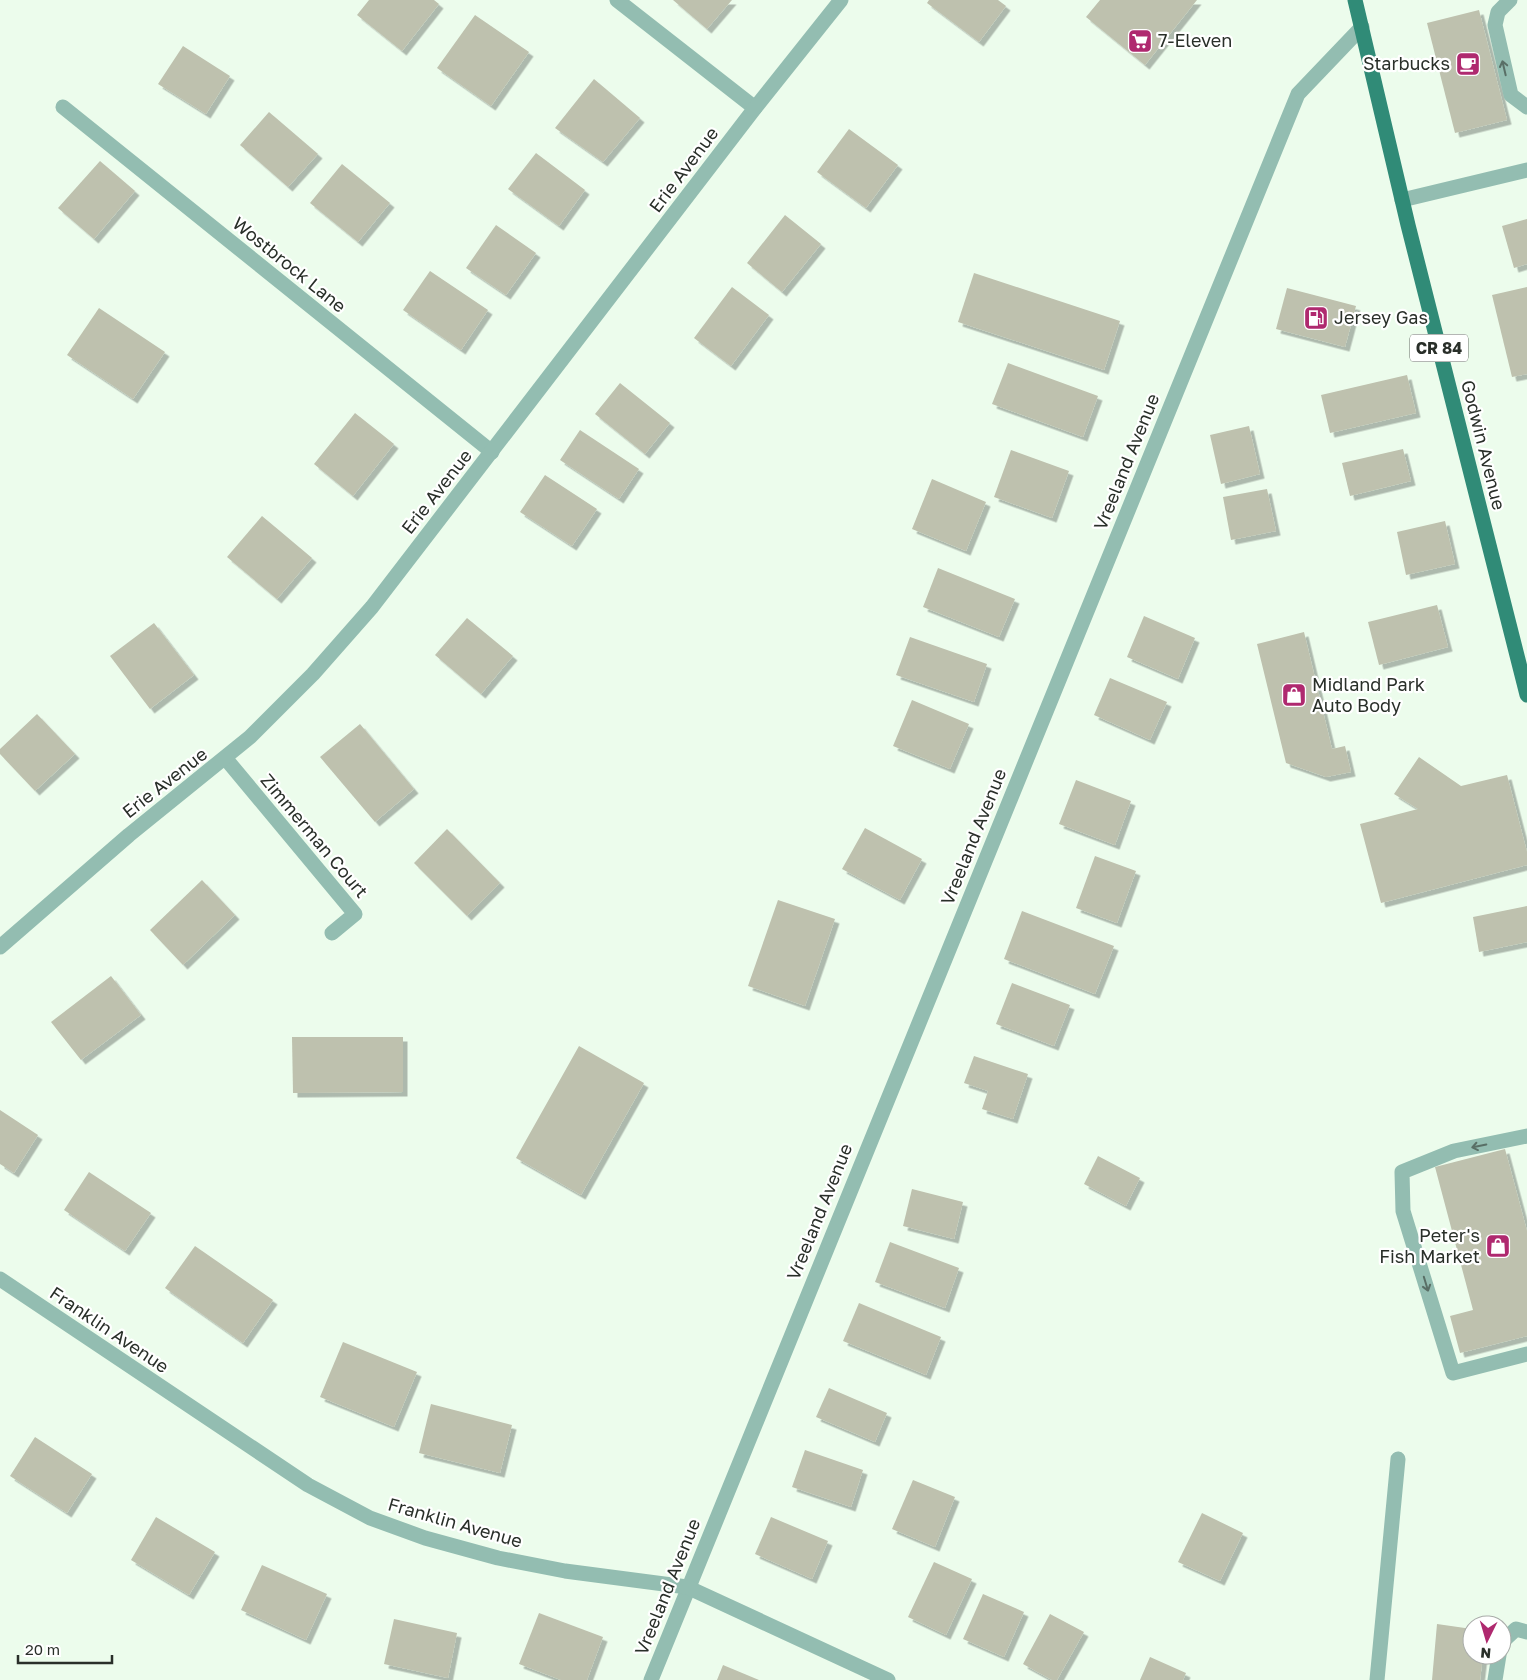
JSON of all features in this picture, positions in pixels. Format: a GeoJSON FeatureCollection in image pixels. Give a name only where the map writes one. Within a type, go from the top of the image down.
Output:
{"type":"FeatureCollection","features":[{"type":"Feature","properties":{"kind":"main road","name":"Godwin Avenue"},"geometry":{"type":"LineString","coordinates":[[1355,0],[1402,200],[1527,695]]}},
{"type":"Feature","properties":{"kind":"street"},"geometry":{"type":"LineString","coordinates":[[617,0],[755,108]]}},
{"type":"Feature","properties":{"kind":"street","name":"Erie Avenue"},"geometry":{"type":"LineString","coordinates":[[0,947],[129,835],[226,759],[313,674],[372,607],[755,108],[841,0]]}},
{"type":"Feature","properties":{"kind":"street"},"geometry":{"type":"LineString","coordinates":[[1510,0],[1498,12],[1494,25],[1511,95],[1527,107]]}},
{"type":"Feature","properties":{"kind":"street","name":"Vreeland Avenue"},"geometry":{"type":"LineString","coordinates":[[651,1680],[687,1587],[1298,94],[1362,27]]}},
{"type":"Feature","properties":{"kind":"street","name":"Wostbrock Lane"},"geometry":{"type":"LineString","coordinates":[[64,107],[492,452]]}},
{"type":"Feature","properties":{"kind":"street"},"geometry":{"type":"LineString","coordinates":[[1402,200],[1527,170]]}},
{"type":"Feature","properties":{"kind":"street","name":"Zimmerman Court"},"geometry":{"type":"LineString","coordinates":[[226,759],[355,914],[332,933]]}},
{"type":"Feature","properties":{"kind":"street"},"geometry":{"type":"LineString","coordinates":[[1527,1136],[1454,1151],[1402,1172],[1403,1211],[1453,1373],[1527,1354]]}},
{"type":"Feature","properties":{"kind":"street","name":"Franklin Avenue"},"geometry":{"type":"LineString","coordinates":[[0,1280],[308,1485],[370,1518],[426,1538],[498,1558],[565,1571],[687,1587],[888,1680]]}},
{"type":"Feature","properties":{"kind":"street"},"geometry":{"type":"LineString","coordinates":[[1377,1680],[1398,1459]]}},
{"type":"Feature","properties":{"kind":"street"},"geometry":{"type":"LineString","coordinates":[[1512,1633],[1516,1630],[1527,1632]]}},
{"type":"Feature","properties":{"kind":"street"},"geometry":{"type":"LineString","coordinates":[[1495,1680],[1498,1665]]}},
{"type":"Feature","properties":{"kind":"building"},"geometry":{"type":"Polygon","coordinates":[[[369,0],[434,0],[439,4],[402,51],[357,15],[369,0]]]}},
{"type":"Feature","properties":{"kind":"building"},"geometry":{"type":"Polygon","coordinates":[[[673,0],[732,0],[707,29],[673,0]]]}},
{"type":"Feature","properties":{"kind":"building"},"geometry":{"type":"Polygon","coordinates":[[[929,0],[998,0],[1006,6],[979,42],[927,3],[929,0]]]}},
{"type":"Feature","properties":{"kind":"building","name":"7-Eleven"},"geometry":{"type":"Polygon","coordinates":[[[1100,0],[1197,0],[1145,65],[1086,17],[1100,0]]]}},
{"type":"Feature","properties":{"kind":"building"},"geometry":{"type":"Polygon","coordinates":[[[1479,10],[1507,120],[1455,133],[1427,23],[1479,10]]]}},
{"type":"Feature","properties":{"kind":"building"},"geometry":{"type":"Polygon","coordinates":[[[475,15],[529,52],[491,106],[437,68],[475,15]]]}},
{"type":"Feature","properties":{"kind":"building"},"geometry":{"type":"Polygon","coordinates":[[[183,46],[230,76],[206,114],[158,84],[183,46]]]}},
{"type":"Feature","properties":{"kind":"building"},"geometry":{"type":"Polygon","coordinates":[[[594,79],[640,118],[603,162],[555,128],[594,79]]]}},
{"type":"Feature","properties":{"kind":"building"},"geometry":{"type":"Polygon","coordinates":[[[269,112],[318,154],[288,187],[240,145],[269,112]]]}},
{"type":"Feature","properties":{"kind":"building"},"geometry":{"type":"Polygon","coordinates":[[[849,129],[898,165],[866,208],[817,172],[849,129]]]}},
{"type":"Feature","properties":{"kind":"building"},"geometry":{"type":"Polygon","coordinates":[[[536,153],[585,190],[559,226],[508,189],[536,153]]]}},
{"type":"Feature","properties":{"kind":"building"},"geometry":{"type":"Polygon","coordinates":[[[100,161],[135,191],[94,239],[58,208],[100,161]]]}},
{"type":"Feature","properties":{"kind":"building"},"geometry":{"type":"Polygon","coordinates":[[[342,164],[390,203],[358,242],[310,203],[342,164]]]}},
{"type":"Feature","properties":{"kind":"building"},"geometry":{"type":"Polygon","coordinates":[[[785,215],[821,244],[782,292],[747,263],[785,215]]]}},
{"type":"Feature","properties":{"kind":"building"},"geometry":{"type":"Polygon","coordinates":[[[1527,219],[1527,264],[1514,268],[1502,226],[1527,219]]]}},
{"type":"Feature","properties":{"kind":"building"},"geometry":{"type":"Polygon","coordinates":[[[496,225],[536,253],[506,295],[466,268],[496,225]]]}},
{"type":"Feature","properties":{"kind":"building"},"geometry":{"type":"Polygon","coordinates":[[[430,271],[488,310],[461,350],[403,310],[430,271]]]}},
{"type":"Feature","properties":{"kind":"building"},"geometry":{"type":"Polygon","coordinates":[[[974,273],[1120,321],[1104,370],[958,322],[974,273]]]}},
{"type":"Feature","properties":{"kind":"building"},"geometry":{"type":"Polygon","coordinates":[[[732,287],[769,315],[731,366],[694,338],[732,287]]]}},
{"type":"Feature","properties":{"kind":"building"},"geometry":{"type":"Polygon","coordinates":[[[1527,287],[1527,374],[1512,377],[1492,295],[1527,287]]]}},
{"type":"Feature","properties":{"kind":"building","name":"Jersey Gas"},"geometry":{"type":"Polygon","coordinates":[[[1287,288],[1356,306],[1345,347],[1276,329],[1287,288]]]}},
{"type":"Feature","properties":{"kind":"building"},"geometry":{"type":"Polygon","coordinates":[[[99,308],[165,352],[133,399],[67,355],[99,308]]]}},
{"type":"Feature","properties":{"kind":"building"},"geometry":{"type":"Polygon","coordinates":[[[1008,363],[1098,396],[1083,437],[992,404],[1008,363]]]}},
{"type":"Feature","properties":{"kind":"building"},"geometry":{"type":"Polygon","coordinates":[[[1407,375],[1416,413],[1330,433],[1321,395],[1407,375]]]}},
{"type":"Feature","properties":{"kind":"building"},"geometry":{"type":"Polygon","coordinates":[[[620,383],[670,423],[645,454],[595,414],[620,383]]]}},
{"type":"Feature","properties":{"kind":"building"},"geometry":{"type":"Polygon","coordinates":[[[355,413],[394,444],[353,496],[314,464],[355,413]]]}},
{"type":"Feature","properties":{"kind":"building"},"geometry":{"type":"Polygon","coordinates":[[[1249,426],[1260,474],[1221,484],[1210,435],[1249,426]]]}},
{"type":"Feature","properties":{"kind":"building"},"geometry":{"type":"Polygon","coordinates":[[[580,430],[639,469],[619,499],[560,460],[580,430]]]}},
{"type":"Feature","properties":{"kind":"building"},"geometry":{"type":"Polygon","coordinates":[[[1403,449],[1411,481],[1350,496],[1342,463],[1403,449]]]}},
{"type":"Feature","properties":{"kind":"building"},"geometry":{"type":"Polygon","coordinates":[[[1011,450],[1069,471],[1052,518],[994,497],[1011,450]]]}},
{"type":"Feature","properties":{"kind":"building"},"geometry":{"type":"Polygon","coordinates":[[[545,475],[597,509],[572,546],[520,512],[545,475]]]}},
{"type":"Feature","properties":{"kind":"building"},"geometry":{"type":"Polygon","coordinates":[[[932,479],[986,502],[966,551],[912,529],[932,479]]]}},
{"type":"Feature","properties":{"kind":"building"},"geometry":{"type":"Polygon","coordinates":[[[1267,489],[1276,531],[1231,540],[1223,497],[1267,489]]]}},
{"type":"Feature","properties":{"kind":"building"},"geometry":{"type":"Polygon","coordinates":[[[262,516],[312,558],[277,599],[227,557],[262,516]]]}},
{"type":"Feature","properties":{"kind":"building"},"geometry":{"type":"Polygon","coordinates":[[[1445,521],[1455,564],[1406,575],[1397,532],[1445,521]]]}},
{"type":"Feature","properties":{"kind":"building"},"geometry":{"type":"Polygon","coordinates":[[[938,568],[1015,599],[999,637],[923,607],[938,568]]]}},
{"type":"Feature","properties":{"kind":"building"},"geometry":{"type":"Polygon","coordinates":[[[1437,605],[1448,647],[1379,665],[1368,622],[1437,605]]]}},
{"type":"Feature","properties":{"kind":"building"},"geometry":{"type":"Polygon","coordinates":[[[1144,616],[1195,638],[1178,679],[1127,657],[1144,616]]]}},
{"type":"Feature","properties":{"kind":"building"},"geometry":{"type":"Polygon","coordinates":[[[467,618],[513,656],[481,694],[435,655],[467,618]]]}},
{"type":"Feature","properties":{"kind":"building"},"geometry":{"type":"Polygon","coordinates":[[[154,623],[194,675],[150,709],[110,656],[154,623]]]}},
{"type":"Feature","properties":{"kind":"building","name":"Midland Park Auto Body"},"geometry":{"type":"Polygon","coordinates":[[[1304,632],[1332,749],[1345,746],[1351,772],[1326,777],[1286,763],[1257,644],[1304,632]]]}},
{"type":"Feature","properties":{"kind":"building"},"geometry":{"type":"Polygon","coordinates":[[[910,637],[987,664],[974,702],[896,675],[910,637]]]}},
{"type":"Feature","properties":{"kind":"building"},"geometry":{"type":"Polygon","coordinates":[[[1110,678],[1167,702],[1150,740],[1094,715],[1110,678]]]}},
{"type":"Feature","properties":{"kind":"building"},"geometry":{"type":"Polygon","coordinates":[[[912,700],[969,724],[950,769],[893,746],[912,700]]]}},
{"type":"Feature","properties":{"kind":"building"},"geometry":{"type":"Polygon","coordinates":[[[37,714],[75,754],[35,791],[0,754],[0,749],[37,714]]]}},
{"type":"Feature","properties":{"kind":"building"},"geometry":{"type":"Polygon","coordinates":[[[360,724],[414,789],[375,822],[320,757],[360,724]]]}},
{"type":"Feature","properties":{"kind":"building"},"geometry":{"type":"Polygon","coordinates":[[[1419,757],[1461,786],[1507,775],[1527,852],[1527,865],[1381,903],[1360,824],[1418,809],[1394,794],[1419,757]]]}},
{"type":"Feature","properties":{"kind":"building"},"geometry":{"type":"Polygon","coordinates":[[[1076,780],[1131,801],[1115,845],[1059,824],[1076,780]]]}},
{"type":"Feature","properties":{"kind":"building"},"geometry":{"type":"Polygon","coordinates":[[[865,828],[922,859],[900,900],[842,869],[865,828]]]}},
{"type":"Feature","properties":{"kind":"building"},"geometry":{"type":"Polygon","coordinates":[[[447,829],[500,883],[467,916],[414,863],[447,829]]]}},
{"type":"Feature","properties":{"kind":"building"},"geometry":{"type":"Polygon","coordinates":[[[1095,856],[1136,871],[1117,923],[1076,908],[1095,856]]]}},
{"type":"Feature","properties":{"kind":"building"},"geometry":{"type":"Polygon","coordinates":[[[202,880],[235,915],[183,965],[150,930],[202,880]]]}},
{"type":"Feature","properties":{"kind":"building"},"geometry":{"type":"Polygon","coordinates":[[[778,900],[835,919],[805,1006],[748,986],[778,900]]]}},
{"type":"Feature","properties":{"kind":"building"},"geometry":{"type":"Polygon","coordinates":[[[1527,906],[1527,942],[1479,952],[1473,917],[1527,906]]]}},
{"type":"Feature","properties":{"kind":"building"},"geometry":{"type":"Polygon","coordinates":[[[1022,911],[1114,946],[1095,994],[1004,959],[1022,911]]]}},
{"type":"Feature","properties":{"kind":"building"},"geometry":{"type":"Polygon","coordinates":[[[111,976],[141,1015],[81,1060],[51,1022],[111,976]]]}},
{"type":"Feature","properties":{"kind":"building"},"geometry":{"type":"Polygon","coordinates":[[[1012,983],[1070,1005],[1054,1046],[996,1024],[1012,983]]]}},
{"type":"Feature","properties":{"kind":"building"},"geometry":{"type":"Polygon","coordinates":[[[292,1037],[403,1037],[403,1092],[293,1093],[292,1037]]]}},
{"type":"Feature","properties":{"kind":"building"},"geometry":{"type":"Polygon","coordinates":[[[579,1046],[644,1083],[581,1195],[516,1158],[579,1046]]]}},
{"type":"Feature","properties":{"kind":"building"},"geometry":{"type":"Polygon","coordinates":[[[974,1056],[1028,1074],[1013,1119],[982,1109],[988,1091],[964,1083],[974,1056]]]}},
{"type":"Feature","properties":{"kind":"building"},"geometry":{"type":"Polygon","coordinates":[[[0,1110],[38,1135],[14,1173],[0,1164],[0,1110]]]}},
{"type":"Feature","properties":{"kind":"building"},"geometry":{"type":"Polygon","coordinates":[[[1505,1149],[1527,1231],[1527,1336],[1460,1353],[1450,1316],[1473,1310],[1435,1167],[1505,1149]]]}},
{"type":"Feature","properties":{"kind":"building"},"geometry":{"type":"Polygon","coordinates":[[[1098,1156],[1140,1178],[1126,1206],[1084,1184],[1098,1156]]]}},
{"type":"Feature","properties":{"kind":"building"},"geometry":{"type":"Polygon","coordinates":[[[89,1172],[151,1213],[125,1251],[64,1210],[89,1172]]]}},
{"type":"Feature","properties":{"kind":"building"},"geometry":{"type":"Polygon","coordinates":[[[912,1189],[963,1202],[954,1239],[903,1226],[912,1189]]]}},
{"type":"Feature","properties":{"kind":"building"},"geometry":{"type":"Polygon","coordinates":[[[890,1242],[959,1268],[945,1308],[875,1282],[890,1242]]]}},
{"type":"Feature","properties":{"kind":"building"},"geometry":{"type":"Polygon","coordinates":[[[195,1246],[273,1300],[243,1343],[165,1288],[195,1246]]]}},
{"type":"Feature","properties":{"kind":"building"},"geometry":{"type":"Polygon","coordinates":[[[859,1303],[941,1337],[926,1375],[843,1341],[859,1303]]]}},
{"type":"Feature","properties":{"kind":"building"},"geometry":{"type":"Polygon","coordinates":[[[343,1342],[417,1372],[394,1427],[320,1397],[343,1342]]]}},
{"type":"Feature","properties":{"kind":"building"},"geometry":{"type":"Polygon","coordinates":[[[829,1388],[887,1413],[875,1442],[816,1417],[829,1388]]]}},
{"type":"Feature","properties":{"kind":"building"},"geometry":{"type":"Polygon","coordinates":[[[431,1404],[512,1425],[500,1473],[419,1453],[431,1404]]]}},
{"type":"Feature","properties":{"kind":"building"},"geometry":{"type":"Polygon","coordinates":[[[35,1437],[92,1474],[67,1513],[10,1476],[35,1437]]]}},
{"type":"Feature","properties":{"kind":"building"},"geometry":{"type":"Polygon","coordinates":[[[805,1450],[863,1470],[851,1507],[792,1487],[805,1450]]]}},
{"type":"Feature","properties":{"kind":"building"},"geometry":{"type":"Polygon","coordinates":[[[913,1480],[955,1497],[935,1547],[892,1529],[913,1480]]]}},
{"type":"Feature","properties":{"kind":"building"},"geometry":{"type":"Polygon","coordinates":[[[1202,1513],[1243,1533],[1220,1581],[1178,1562],[1202,1513]]]}},
{"type":"Feature","properties":{"kind":"building"},"geometry":{"type":"Polygon","coordinates":[[[156,1517],[215,1552],[189,1595],[131,1560],[156,1517]]]}},
{"type":"Feature","properties":{"kind":"building"},"geometry":{"type":"Polygon","coordinates":[[[771,1517],[828,1541],[812,1579],[755,1554],[771,1517]]]}},
{"type":"Feature","properties":{"kind":"building"},"geometry":{"type":"Polygon","coordinates":[[[934,1562],[972,1579],[946,1635],[908,1617],[934,1562]]]}},
{"type":"Feature","properties":{"kind":"building"},"geometry":{"type":"Polygon","coordinates":[[[262,1565],[327,1594],[306,1640],[241,1610],[262,1565]]]}},
{"type":"Feature","properties":{"kind":"building"},"geometry":{"type":"Polygon","coordinates":[[[983,1594],[1024,1612],[1004,1657],[963,1639],[983,1594]]]}},
{"type":"Feature","properties":{"kind":"building"},"geometry":{"type":"Polygon","coordinates":[[[539,1613],[603,1637],[587,1680],[561,1680],[519,1664],[539,1613]]]}},
{"type":"Feature","properties":{"kind":"building"},"geometry":{"type":"Polygon","coordinates":[[[1050,1614],[1084,1632],[1057,1680],[1052,1680],[1023,1664],[1050,1614]]]}},
{"type":"Feature","properties":{"kind":"building"},"geometry":{"type":"Polygon","coordinates":[[[394,1619],[457,1633],[448,1678],[384,1664],[394,1619]]]}},
{"type":"Feature","properties":{"kind":"building"},"geometry":{"type":"Polygon","coordinates":[[[1437,1624],[1462,1628],[1462,1665],[1482,1665],[1480,1680],[1432,1680],[1437,1624]]]}},
{"type":"Feature","properties":{"kind":"building"},"geometry":{"type":"Polygon","coordinates":[[[1150,1657],[1186,1673],[1183,1680],[1140,1680],[1150,1657]]]}},
{"type":"Feature","properties":{"kind":"building"},"geometry":{"type":"Polygon","coordinates":[[[723,1665],[759,1680],[717,1680],[723,1665]]]}},
{"type":"Feature","properties":{"kind":"place","name":"7-Eleven"},"geometry":{"type":"Point","coordinates":[1140,41]}},
{"type":"Feature","properties":{"kind":"place","name":"Starbucks"},"geometry":{"type":"Point","coordinates":[1468,64]}},
{"type":"Feature","properties":{"kind":"place","name":"Jersey Gas"},"geometry":{"type":"Point","coordinates":[1316,318]}},
{"type":"Feature","properties":{"kind":"place","name":"Midland Park Auto Body"},"geometry":{"type":"Point","coordinates":[1294,695]}},
{"type":"Feature","properties":{"kind":"place","name":"Peter's Fish Market"},"geometry":{"type":"Point","coordinates":[1498,1246]}}]}
